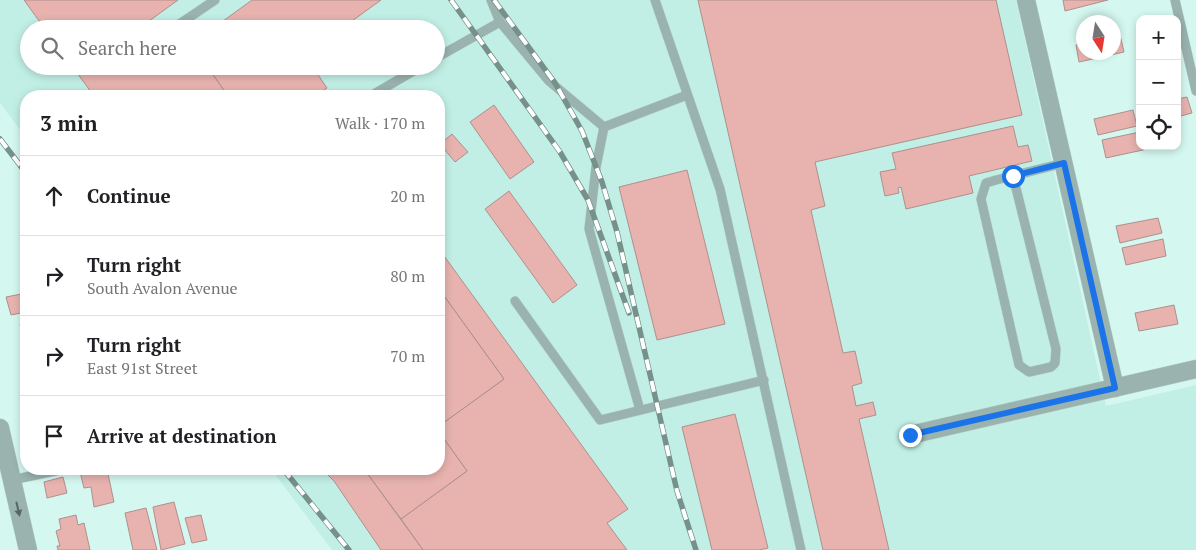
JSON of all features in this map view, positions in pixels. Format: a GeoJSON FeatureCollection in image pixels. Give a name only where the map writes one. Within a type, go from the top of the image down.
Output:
{"type":"FeatureCollection","features":[{"type":"Feature","properties":{"kind":"street"},"geometry":{"type":"LineString","coordinates":[[1026,0],[1115,388]]}},
{"type":"Feature","properties":{"kind":"street"},"geometry":{"type":"LineString","coordinates":[[910,435],[1196,369]]}},
{"type":"Feature","properties":{"kind":"street"},"geometry":{"type":"LineString","coordinates":[[0,428],[28,550]]}},
{"type":"Feature","properties":{"kind":"lane"},"geometry":{"type":"LineString","coordinates":[[185,20],[214,0]]}},
{"type":"Feature","properties":{"kind":"lane"},"geometry":{"type":"LineString","coordinates":[[491,0],[500,22],[549,81],[604,126]]}},
{"type":"Feature","properties":{"kind":"lane"},"geometry":{"type":"LineString","coordinates":[[655,0],[720,190],[801,550]]}},
{"type":"Feature","properties":{"kind":"lane"},"geometry":{"type":"LineString","coordinates":[[1175,0],[1196,92]]}},
{"type":"Feature","properties":{"kind":"lane"},"geometry":{"type":"LineString","coordinates":[[445,53],[500,22]]}},
{"type":"Feature","properties":{"kind":"lane"},"geometry":{"type":"LineString","coordinates":[[381,90],[407,75]]}},
{"type":"Feature","properties":{"kind":"lane"},"geometry":{"type":"LineString","coordinates":[[604,126],[687,95]]}},
{"type":"Feature","properties":{"kind":"lane"},"geometry":{"type":"LineString","coordinates":[[604,126],[589,229],[640,410]]}},
{"type":"Feature","properties":{"kind":"lane"},"geometry":{"type":"LineString","coordinates":[[1013,176],[1056,349],[1055,364],[1051,367],[1030,372],[1019,365],[981,199],[986,184],[1013,176],[1064,163]]}},
{"type":"Feature","properties":{"kind":"lane"},"geometry":{"type":"LineString","coordinates":[[515,301],[600,420],[764,380]]}},
{"type":"Feature","properties":{"kind":"lane"},"geometry":{"type":"LineString","coordinates":[[12,480],[36,475]]}},
{"type":"Feature","properties":{"kind":"shaded area"},"geometry":{"type":"Polygon","coordinates":[[[0,0],[1016,0],[1106,406],[1196,385],[1196,550],[332,550],[276,475],[445,475],[445,90],[20,90],[20,130],[0,103],[0,0]]]}},
{"type":"Feature","properties":{"kind":"building"},"geometry":{"type":"Polygon","coordinates":[[[24,0],[178,0],[150,20],[38,20],[24,0]]]}},
{"type":"Feature","properties":{"kind":"building"},"geometry":{"type":"Polygon","coordinates":[[[252,0],[381,0],[353,20],[224,20],[252,0]]]}},
{"type":"Feature","properties":{"kind":"building"},"geometry":{"type":"Polygon","coordinates":[[[698,0],[996,0],[1022,115],[815,162],[825,206],[811,210],[843,353],[855,351],[862,383],[852,386],[856,406],[873,402],[876,415],[859,419],[889,550],[823,550],[698,0]]]}},
{"type":"Feature","properties":{"kind":"building"},"geometry":{"type":"Polygon","coordinates":[[[1063,0],[1108,0],[1065,11],[1063,0]]]}},
{"type":"Feature","properties":{"kind":"building"},"geometry":{"type":"Polygon","coordinates":[[[1121,39],[1124,52],[1121,53],[1121,39]]]}},
{"type":"Feature","properties":{"kind":"building"},"geometry":{"type":"Polygon","coordinates":[[[79,75],[213,75],[224,90],[90,90],[79,75]]]}},
{"type":"Feature","properties":{"kind":"building"},"geometry":{"type":"Polygon","coordinates":[[[213,75],[318,75],[327,88],[324,90],[224,90],[213,75]]]}},
{"type":"Feature","properties":{"kind":"building"},"geometry":{"type":"Polygon","coordinates":[[[1187,97],[1192,113],[1181,116],[1181,98],[1187,97]]]}},
{"type":"Feature","properties":{"kind":"building"},"geometry":{"type":"Polygon","coordinates":[[[494,105],[534,162],[510,179],[470,122],[494,105]]]}},
{"type":"Feature","properties":{"kind":"building"},"geometry":{"type":"Polygon","coordinates":[[[1133,110],[1136,126],[1098,135],[1094,119],[1133,110]]]}},
{"type":"Feature","properties":{"kind":"building"},"geometry":{"type":"Polygon","coordinates":[[[1013,126],[1018,147],[1028,145],[1032,161],[969,176],[973,193],[906,209],[901,187],[898,188],[899,193],[885,196],[880,172],[896,169],[892,153],[1013,126]]]}},
{"type":"Feature","properties":{"kind":"building"},"geometry":{"type":"Polygon","coordinates":[[[1136,133],[1136,150],[1143,150],[1106,158],[1102,140],[1136,133]]]}},
{"type":"Feature","properties":{"kind":"building"},"geometry":{"type":"Polygon","coordinates":[[[452,134],[468,152],[455,162],[445,150],[445,140],[452,134]]]}},
{"type":"Feature","properties":{"kind":"building"},"geometry":{"type":"Polygon","coordinates":[[[687,170],[725,324],[657,340],[619,187],[687,170]]]}},
{"type":"Feature","properties":{"kind":"building"},"geometry":{"type":"Polygon","coordinates":[[[509,191],[577,285],[553,303],[485,209],[509,191]]]}},
{"type":"Feature","properties":{"kind":"building"},"geometry":{"type":"Polygon","coordinates":[[[1158,218],[1162,233],[1120,243],[1116,226],[1158,218]]]}},
{"type":"Feature","properties":{"kind":"building"},"geometry":{"type":"Polygon","coordinates":[[[1163,239],[1166,256],[1126,265],[1122,248],[1163,239]]]}},
{"type":"Feature","properties":{"kind":"building"},"geometry":{"type":"Polygon","coordinates":[[[445,257],[628,509],[607,523],[627,550],[423,550],[401,519],[467,471],[445,440],[445,422],[504,379],[445,297],[445,257]]]}},
{"type":"Feature","properties":{"kind":"building"},"geometry":{"type":"Polygon","coordinates":[[[20,294],[20,313],[11,315],[6,297],[20,294]]]}},
{"type":"Feature","properties":{"kind":"building"},"geometry":{"type":"Polygon","coordinates":[[[445,297],[504,379],[445,422],[445,297]]]}},
{"type":"Feature","properties":{"kind":"building"},"geometry":{"type":"Polygon","coordinates":[[[1174,305],[1178,324],[1139,331],[1135,313],[1174,305]]]}},
{"type":"Feature","properties":{"kind":"building"},"geometry":{"type":"Polygon","coordinates":[[[735,414],[768,548],[759,550],[712,550],[682,427],[735,414]]]}},
{"type":"Feature","properties":{"kind":"building"},"geometry":{"type":"Polygon","coordinates":[[[445,440],[467,471],[401,519],[368,475],[445,475],[445,440]]]}},
{"type":"Feature","properties":{"kind":"building"},"geometry":{"type":"Polygon","coordinates":[[[81,475],[108,475],[114,502],[94,507],[91,487],[84,488],[81,475]]]}},
{"type":"Feature","properties":{"kind":"building"},"geometry":{"type":"Polygon","coordinates":[[[328,475],[368,475],[423,550],[381,550],[328,475]]]}},
{"type":"Feature","properties":{"kind":"building"},"geometry":{"type":"Polygon","coordinates":[[[63,477],[67,493],[47,498],[44,482],[63,477]]]}},
{"type":"Feature","properties":{"kind":"building"},"geometry":{"type":"Polygon","coordinates":[[[174,502],[185,544],[161,550],[153,507],[174,502]]]}},
{"type":"Feature","properties":{"kind":"building"},"geometry":{"type":"Polygon","coordinates":[[[146,508],[157,550],[133,550],[125,513],[146,508]]]}},
{"type":"Feature","properties":{"kind":"building"},"geometry":{"type":"Polygon","coordinates":[[[76,515],[78,525],[84,523],[90,550],[58,550],[57,546],[60,546],[56,531],[61,529],[59,519],[76,515]]]}},
{"type":"Feature","properties":{"kind":"building"},"geometry":{"type":"Polygon","coordinates":[[[201,515],[207,540],[192,543],[185,518],[201,515]]]}},
{"type":"Feature","properties":{"kind":"railway"},"geometry":{"type":"LineString","coordinates":[[451,0],[560,152],[588,200],[629,313]]}},
{"type":"Feature","properties":{"kind":"railway"},"geometry":{"type":"LineString","coordinates":[[494,0],[555,83],[582,131],[602,182],[617,232],[677,491],[696,550]]}},
{"type":"Feature","properties":{"kind":"railway"},"geometry":{"type":"LineString","coordinates":[[0,139],[20,165]]}},
{"type":"Feature","properties":{"kind":"railway"},"geometry":{"type":"LineString","coordinates":[[288,475],[349,550]]}},
{"type":"Feature","properties":{"kind":"route"},"geometry":{"type":"LineString","coordinates":[[910,435],[1115,388],[1064,163],[1013,176]]}}]}
